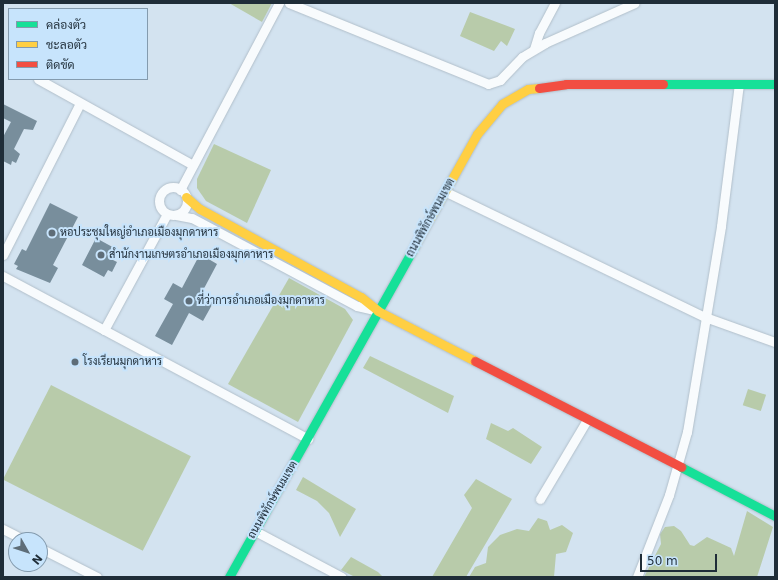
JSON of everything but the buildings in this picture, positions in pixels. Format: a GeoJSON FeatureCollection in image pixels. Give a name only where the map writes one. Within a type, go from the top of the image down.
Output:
{"type":"FeatureCollection","features":[{"type":"Feature","properties":{"kind":"main road","name":"ถนนพิทักษ์พนมเขต"},"geometry":{"type":"LineString","coordinates":[[229,577],[489,117],[502,104],[528,89],[566,84],[775,84]]}},
{"type":"Feature","properties":{"kind":"main road"},"geometry":{"type":"LineString","coordinates":[[183,193],[200,209],[361,297],[378,311],[775,516]]}},
{"type":"Feature","properties":{"kind":"street"},"geometry":{"type":"LineString","coordinates":[[104,330],[171,214],[184,210],[183,193],[193,165],[279,3]]}},
{"type":"Feature","properties":{"kind":"street"},"geometry":{"type":"LineString","coordinates":[[290,3],[488,84],[500,80],[534,49],[634,3]]}},
{"type":"Feature","properties":{"kind":"street"},"geometry":{"type":"LineString","coordinates":[[534,49],[539,33],[555,3]]}},
{"type":"Feature","properties":{"kind":"street"},"geometry":{"type":"LineString","coordinates":[[40,80],[193,165]]}},
{"type":"Feature","properties":{"kind":"street"},"geometry":{"type":"LineString","coordinates":[[637,577],[679,466],[721,226],[739,84]]}},
{"type":"Feature","properties":{"kind":"street"},"geometry":{"type":"LineString","coordinates":[[3,255],[80,103]]}},
{"type":"Feature","properties":{"kind":"street"},"geometry":{"type":"LineString","coordinates":[[183,193],[172,188],[161,195],[160,203],[171,214],[192,218],[357,306],[378,311]]}},
{"type":"Feature","properties":{"kind":"street"},"geometry":{"type":"LineString","coordinates":[[446,192],[705,318],[775,342]]}},
{"type":"Feature","properties":{"kind":"street"},"geometry":{"type":"LineString","coordinates":[[3,276],[308,439]]}},
{"type":"Feature","properties":{"kind":"street"},"geometry":{"type":"LineString","coordinates":[[540,498],[587,420]]}},
{"type":"Feature","properties":{"kind":"street"},"geometry":{"type":"LineString","coordinates":[[255,531],[342,577]]}},
{"type":"Feature","properties":{"kind":"street"},"geometry":{"type":"LineString","coordinates":[[48,552],[97,577]]}},
{"type":"Feature","properties":{"kind":"green space"},"geometry":{"type":"Polygon","coordinates":[[[229,3],[272,3],[262,22],[229,3]]]}},
{"type":"Feature","properties":{"kind":"green space"},"geometry":{"type":"Polygon","coordinates":[[[470,12],[515,29],[507,46],[501,41],[494,51],[460,36],[470,12]]]}},
{"type":"Feature","properties":{"kind":"green space"},"geometry":{"type":"Polygon","coordinates":[[[214,144],[271,170],[247,223],[206,201],[197,188],[197,179],[214,144]]]}},
{"type":"Feature","properties":{"kind":"green space"},"geometry":{"type":"Polygon","coordinates":[[[289,278],[345,309],[353,320],[298,422],[228,384],[289,278]]]}},
{"type":"Feature","properties":{"kind":"green space"},"geometry":{"type":"Polygon","coordinates":[[[370,356],[454,396],[448,413],[363,368],[370,356]]]}},
{"type":"Feature","properties":{"kind":"green space"},"geometry":{"type":"Polygon","coordinates":[[[51,385],[191,456],[143,551],[3,480],[51,385]]]}},
{"type":"Feature","properties":{"kind":"green space"},"geometry":{"type":"Polygon","coordinates":[[[748,389],[766,395],[761,411],[743,405],[748,389]]]}},
{"type":"Feature","properties":{"kind":"green space"},"geometry":{"type":"Polygon","coordinates":[[[491,423],[508,431],[513,428],[542,447],[531,464],[486,439],[491,423]]]}},
{"type":"Feature","properties":{"kind":"green space"},"geometry":{"type":"Polygon","coordinates":[[[303,477],[356,509],[340,537],[329,513],[317,501],[296,490],[303,477]]]}},
{"type":"Feature","properties":{"kind":"green space"},"geometry":{"type":"Polygon","coordinates":[[[476,479],[512,499],[466,577],[432,577],[472,508],[464,495],[476,479]]]}},
{"type":"Feature","properties":{"kind":"green space"},"geometry":{"type":"Polygon","coordinates":[[[747,511],[773,527],[757,577],[644,577],[661,544],[660,534],[665,527],[674,526],[681,531],[690,545],[694,546],[707,537],[731,548],[734,556],[747,511]]]}},
{"type":"Feature","properties":{"kind":"green space"},"geometry":{"type":"Polygon","coordinates":[[[538,518],[547,521],[550,530],[562,525],[573,533],[566,552],[556,554],[554,577],[469,577],[475,567],[486,563],[488,547],[500,535],[517,529],[529,531],[538,518]]]}},
{"type":"Feature","properties":{"kind":"green space"},"geometry":{"type":"Polygon","coordinates":[[[351,557],[378,572],[383,577],[355,577],[341,570],[351,557]]]}},
{"type":"Feature","properties":{"kind":"traffic: fast"},"geometry":{"type":"LineString","coordinates":[[663,84],[775,84]]}},
{"type":"Feature","properties":{"kind":"traffic: fast"},"geometry":{"type":"LineString","coordinates":[[229,577],[415,245]]}},
{"type":"Feature","properties":{"kind":"traffic: fast"},"geometry":{"type":"LineString","coordinates":[[681,467],[775,516]]}},
{"type":"Feature","properties":{"kind":"traffic: slow"},"geometry":{"type":"LineString","coordinates":[[415,245],[477,134],[502,104],[528,89],[539,88]]}},
{"type":"Feature","properties":{"kind":"traffic: slow"},"geometry":{"type":"LineString","coordinates":[[186,197],[200,209],[361,297],[378,311],[475,361]]}},
{"type":"Feature","properties":{"kind":"traffic: jam"},"geometry":{"type":"LineString","coordinates":[[539,88],[566,84],[663,84]]}},
{"type":"Feature","properties":{"kind":"traffic: jam"},"geometry":{"type":"LineString","coordinates":[[475,361],[681,467]]}},
{"type":"Feature","properties":{"kind":"place","name":"หอประชุมใหญ่อำเภอเมืองมุกดาหาร"},"geometry":{"type":"Point","coordinates":[52,233]}},
{"type":"Feature","properties":{"kind":"place","name":"สำนักงานเกษตรอำเภอเมืองมุกดาหาร"},"geometry":{"type":"Point","coordinates":[101,255]}},
{"type":"Feature","properties":{"kind":"place","name":"ที่ว่าการอำเภอเมืองมุกดาหาร"},"geometry":{"type":"Point","coordinates":[189,301]}},
{"type":"Feature","properties":{"kind":"place","name":"โรงเรียนมุกดาหาร"},"geometry":{"type":"Point","coordinates":[75,362]}}]}
